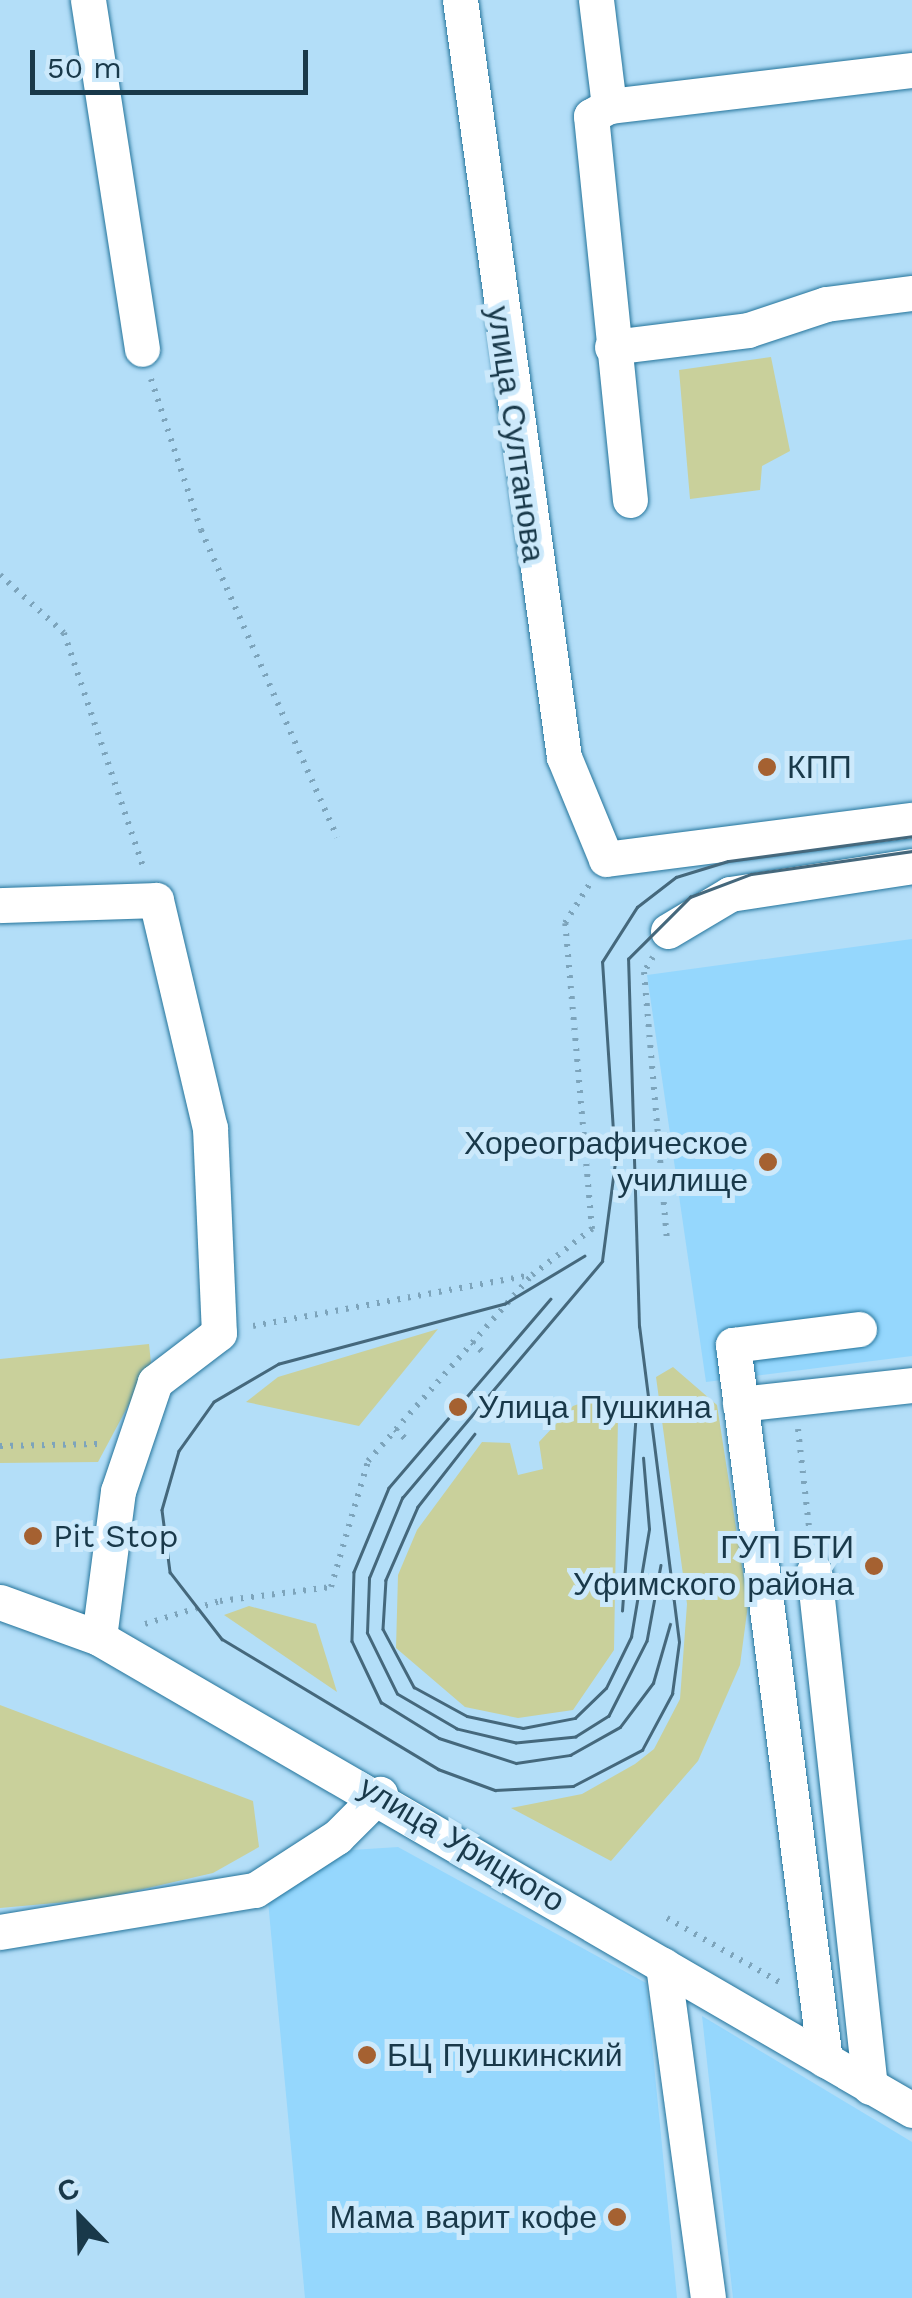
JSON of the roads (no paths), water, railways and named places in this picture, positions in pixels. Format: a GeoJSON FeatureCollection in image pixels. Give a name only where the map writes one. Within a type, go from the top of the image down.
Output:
{"type":"FeatureCollection","features":[{"type":"Feature","properties":{"kind":"street"},"geometry":{"type":"LineString","coordinates":[[88,0],[142,349]]}},
{"type":"Feature","properties":{"kind":"street","name":"улица Султанова"},"geometry":{"type":"LineString","coordinates":[[460,0],[564,757],[606,859],[821,832]]}},
{"type":"Feature","properties":{"kind":"street"},"geometry":{"type":"LineString","coordinates":[[596,0],[609,106]]}},
{"type":"Feature","properties":{"kind":"street"},"geometry":{"type":"LineString","coordinates":[[630,500],[586,130],[609,106],[912,70]]}},
{"type":"Feature","properties":{"kind":"street"},"geometry":{"type":"LineString","coordinates":[[612,347],[748,330],[826,304],[912,293]]}},
{"type":"Feature","properties":{"kind":"street"},"geometry":{"type":"LineString","coordinates":[[825,878],[821,832],[912,820]]}},
{"type":"Feature","properties":{"kind":"street"},"geometry":{"type":"LineString","coordinates":[[668,931],[730,894],[912,866]]}},
{"type":"Feature","properties":{"kind":"street"},"geometry":{"type":"LineString","coordinates":[[0,905],[156,900],[210,1128],[219,1333],[155,1382],[118,1491],[100,1638]]}},
{"type":"Feature","properties":{"kind":"street"},"geometry":{"type":"LineString","coordinates":[[825,2060],[733,1345],[859,1329]]}},
{"type":"Feature","properties":{"kind":"street"},"geometry":{"type":"LineString","coordinates":[[740,1404],[912,1386]]}},
{"type":"Feature","properties":{"kind":"street"},"geometry":{"type":"LineString","coordinates":[[814,1571],[870,2086]]}},
{"type":"Feature","properties":{"kind":"street","name":"улица Урицкого"},"geometry":{"type":"LineString","coordinates":[[0,1602],[100,1638],[380,1794],[912,2110]]}},
{"type":"Feature","properties":{"kind":"street"},"geometry":{"type":"LineString","coordinates":[[0,1932],[254,1890],[343,1845],[380,1794]]}},
{"type":"Feature","properties":{"kind":"street"},"geometry":{"type":"LineString","coordinates":[[663,1965],[708,2298]]}},
{"type":"Feature","properties":{"kind":"tram line"},"geometry":{"type":"LineString","coordinates":[[661,1565],[647,1641],[609,1716],[576,1737],[516,1743],[457,1729],[397,1694],[367,1633],[369,1578],[402,1498],[602,1261],[615,1162],[602,962],[637,907],[676,877],[728,861],[912,836]]}},
{"type":"Feature","properties":{"kind":"tram line"},"geometry":{"type":"LineString","coordinates":[[585,1256],[505,1304],[279,1364],[214,1402],[179,1451],[162,1510],[170,1572],[222,1639],[438,1769],[495,1790],[573,1786],[642,1750],[672,1694],[679,1642],[639,1327],[628,959],[690,897],[751,874],[912,851]]}},
{"type":"Feature","properties":{"kind":"tram line"},"geometry":{"type":"LineString","coordinates":[[551,1299],[389,1488],[354,1572],[352,1641],[381,1702],[439,1738],[516,1763],[570,1755],[620,1727],[653,1683],[670,1624]]}},
{"type":"Feature","properties":{"kind":"tram line"},"geometry":{"type":"LineString","coordinates":[[622,1611],[637,1399]]}},
{"type":"Feature","properties":{"kind":"tram line"},"geometry":{"type":"LineString","coordinates":[[475,1434],[418,1507],[386,1580],[383,1629],[414,1687],[467,1716],[523,1728],[575,1718],[606,1688],[631,1637],[649,1529],[643,1458]]}},
{"type":"Feature","properties":{"kind":"place","name":"КПП"},"geometry":{"type":"Point","coordinates":[767,767]}},
{"type":"Feature","properties":{"kind":"place","name":"Хореографическое училище"},"geometry":{"type":"Point","coordinates":[768,1162]}},
{"type":"Feature","properties":{"kind":"place","name":"Улица Пушкина"},"geometry":{"type":"Point","coordinates":[458,1407]}},
{"type":"Feature","properties":{"kind":"place","name":"Pit Stop"},"geometry":{"type":"Point","coordinates":[33,1536]}},
{"type":"Feature","properties":{"kind":"place","name":"ГУП БТИ Уфимского района"},"geometry":{"type":"Point","coordinates":[874,1566]}},
{"type":"Feature","properties":{"kind":"place","name":"БЦ Пушкинский"},"geometry":{"type":"Point","coordinates":[367,2055]}},
{"type":"Feature","properties":{"kind":"place","name":"Мама варит кофе"},"geometry":{"type":"Point","coordinates":[617,2217]}}]}
